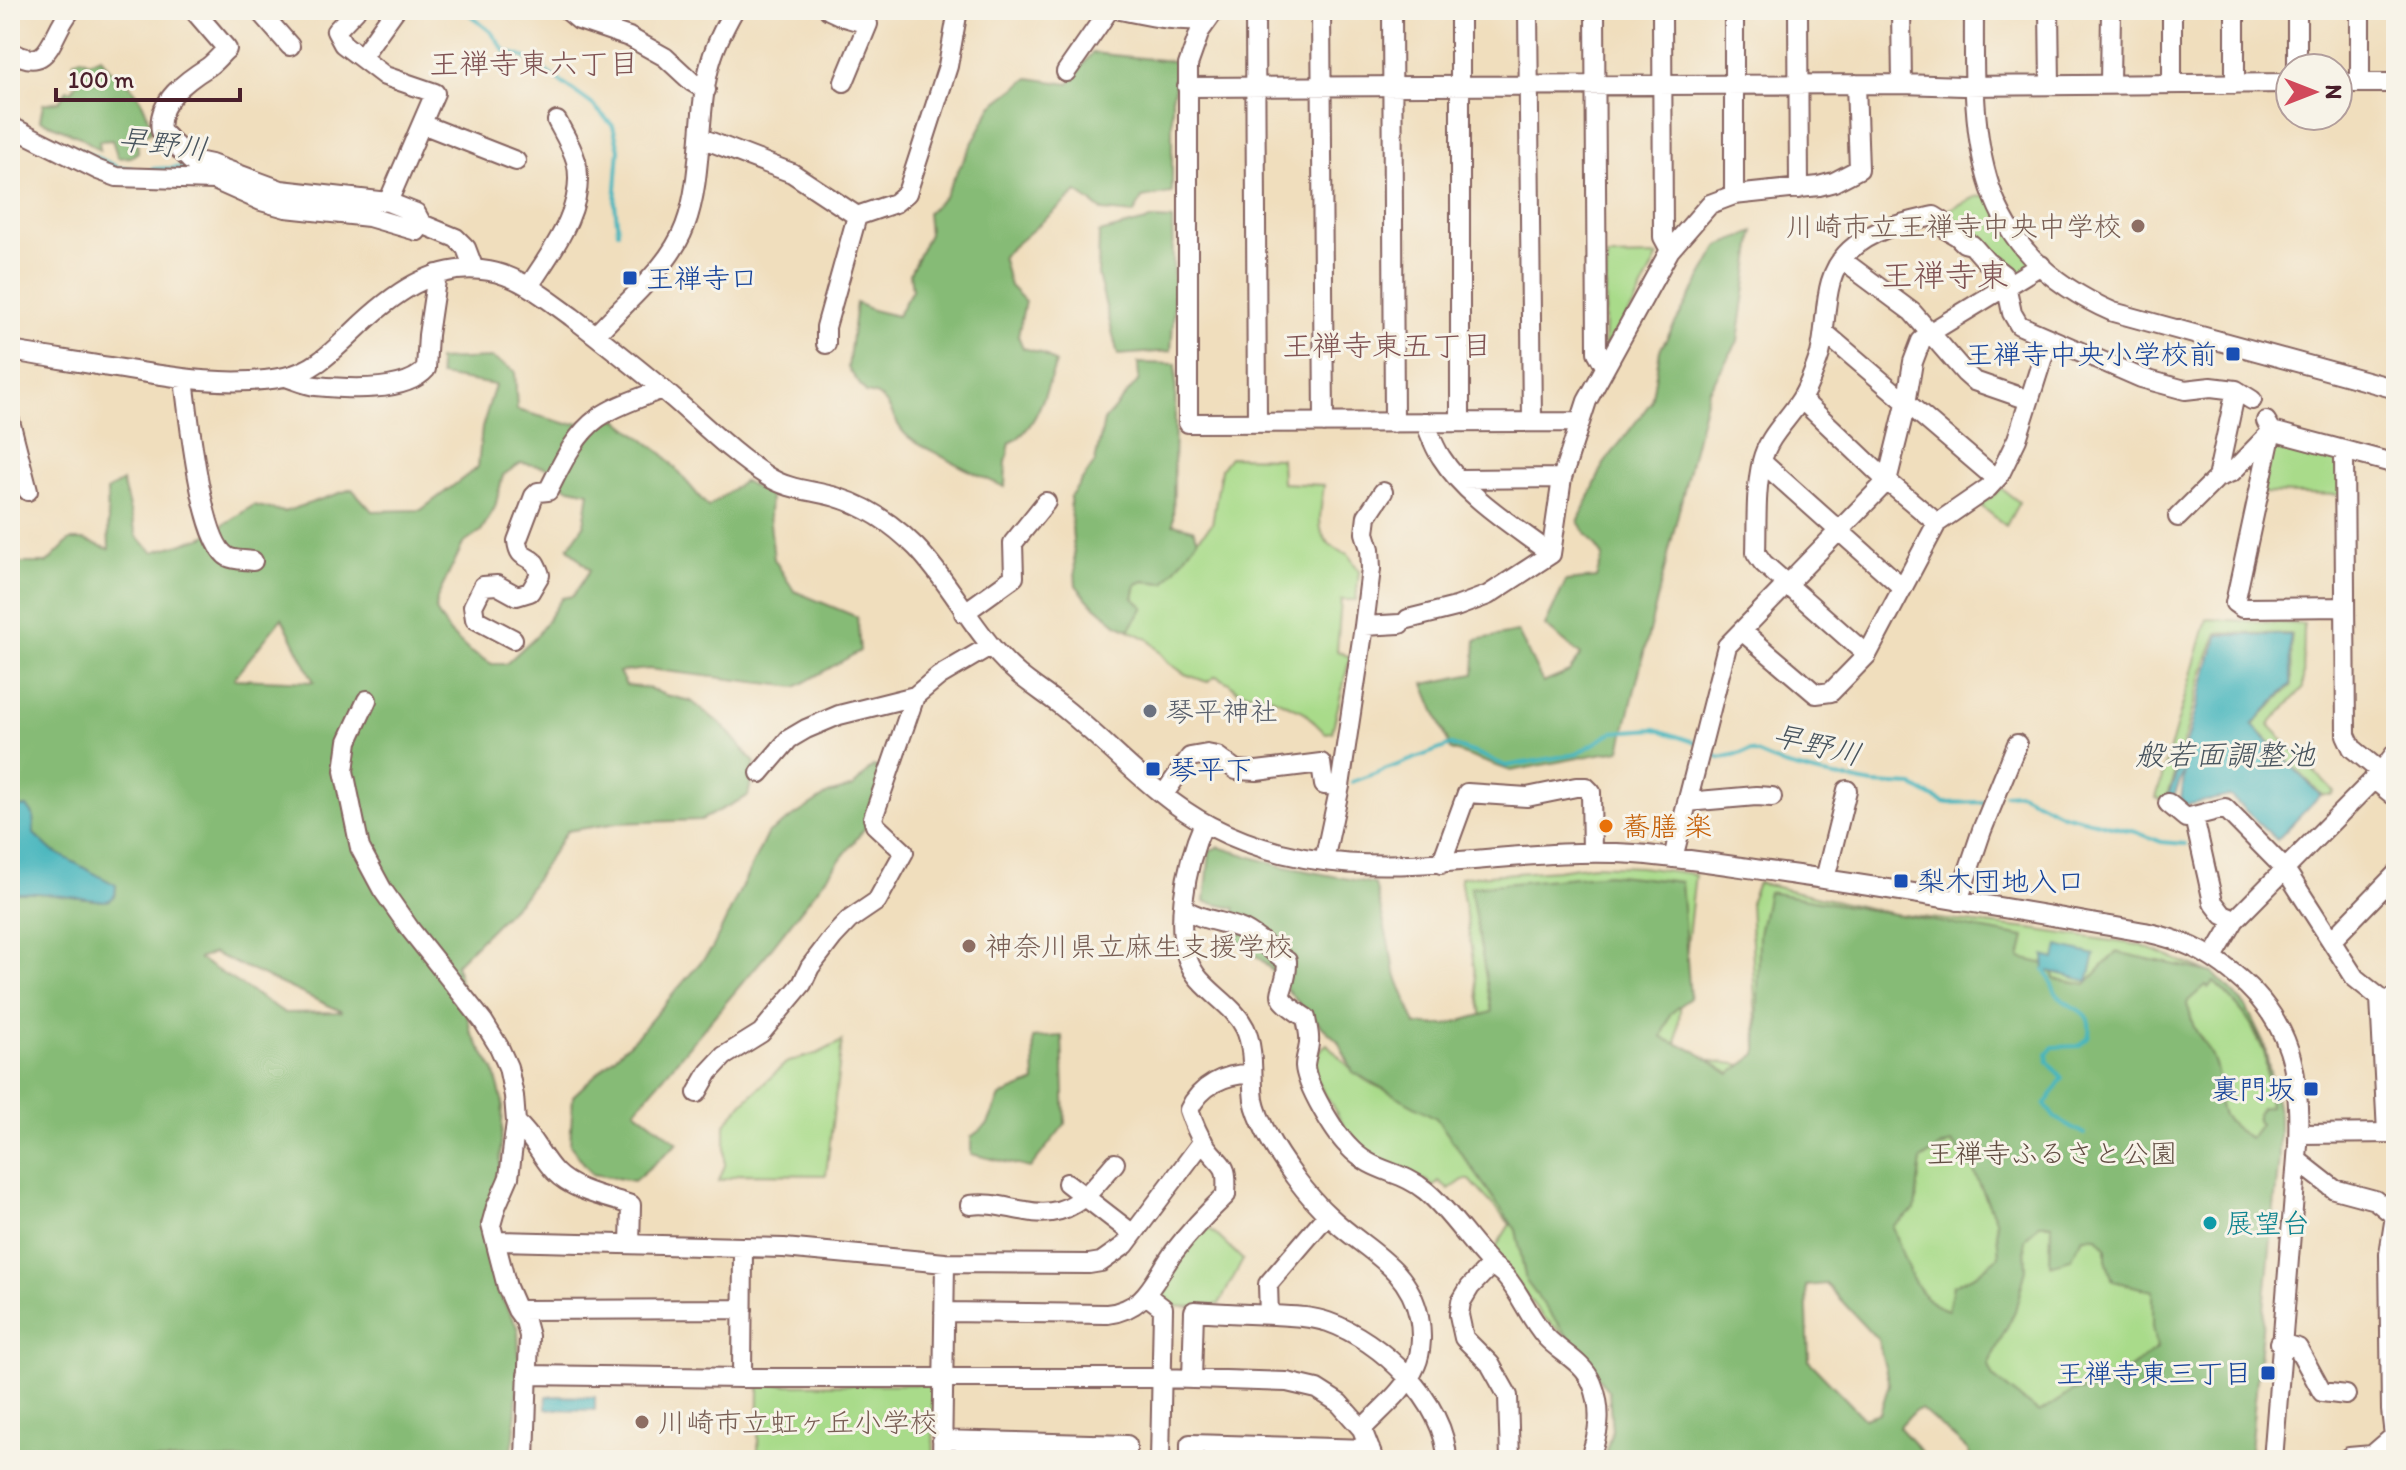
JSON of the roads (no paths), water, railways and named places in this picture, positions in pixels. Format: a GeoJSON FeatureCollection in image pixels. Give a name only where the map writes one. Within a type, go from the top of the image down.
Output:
{"type":"FeatureCollection","features":[{"type":"Feature","properties":{"kind":"street"},"geometry":{"type":"LineString","coordinates":[[10,51],[23,59],[34,60],[45,55],[71,10]]}},
{"type":"Feature","properties":{"kind":"street"},"geometry":{"type":"LineString","coordinates":[[264,10],[261,13],[290,46]]}},
{"type":"Feature","properties":{"kind":"street"},"geometry":{"type":"LineString","coordinates":[[356,10],[336,31],[343,44],[385,76],[435,93],[388,202]]}},
{"type":"Feature","properties":{"kind":"street"},"geometry":{"type":"LineString","coordinates":[[362,56],[395,10]]}},
{"type":"Feature","properties":{"kind":"street"},"geometry":{"type":"LineString","coordinates":[[567,10],[579,20],[629,37],[665,57],[692,82],[706,90]]}},
{"type":"Feature","properties":{"kind":"street"},"geometry":{"type":"LineString","coordinates":[[596,335],[659,267],[686,224],[710,63],[720,35],[734,10]]}},
{"type":"Feature","properties":{"kind":"street"},"geometry":{"type":"LineString","coordinates":[[829,10],[868,24],[844,82]]}},
{"type":"Feature","properties":{"kind":"street"},"geometry":{"type":"LineString","coordinates":[[857,216],[895,203],[907,193],[948,66],[958,10]]}},
{"type":"Feature","properties":{"kind":"street"},"geometry":{"type":"LineString","coordinates":[[1066,72],[1109,10]]}},
{"type":"Feature","properties":{"kind":"street"},"geometry":{"type":"LineString","coordinates":[[1120,10],[1168,20],[1189,21],[1212,15]]}},
{"type":"Feature","properties":{"kind":"street"},"geometry":{"type":"LineString","coordinates":[[1255,10],[1257,423]]}},
{"type":"Feature","properties":{"kind":"street"},"geometry":{"type":"LineString","coordinates":[[1321,10],[1324,423]]}},
{"type":"Feature","properties":{"kind":"street"},"geometry":{"type":"LineString","coordinates":[[1392,10],[1394,423]]}},
{"type":"Feature","properties":{"kind":"street"},"geometry":{"type":"LineString","coordinates":[[1460,10],[1460,422]]}},
{"type":"Feature","properties":{"kind":"street"},"geometry":{"type":"LineString","coordinates":[[1528,10],[1532,422]]}},
{"type":"Feature","properties":{"kind":"street"},"geometry":{"type":"LineString","coordinates":[[1595,10],[1597,352],[1605,366]]}},
{"type":"Feature","properties":{"kind":"street"},"geometry":{"type":"LineString","coordinates":[[1662,10],[1663,237],[1670,250]]}},
{"type":"Feature","properties":{"kind":"street"},"geometry":{"type":"LineString","coordinates":[[1734,10],[1734,195]]}},
{"type":"Feature","properties":{"kind":"street"},"geometry":{"type":"LineString","coordinates":[[1798,10],[1799,189]]}},
{"type":"Feature","properties":{"kind":"street"},"geometry":{"type":"LineString","coordinates":[[1901,10],[1902,84]]}},
{"type":"Feature","properties":{"kind":"street"},"geometry":{"type":"LineString","coordinates":[[1974,10],[1973,86],[1979,150],[1992,192],[2011,231],[2062,285],[2113,312],[2396,389]]}},
{"type":"Feature","properties":{"kind":"street"},"geometry":{"type":"LineString","coordinates":[[2049,10],[2050,84]]}},
{"type":"Feature","properties":{"kind":"street"},"geometry":{"type":"LineString","coordinates":[[2110,84],[2111,10]]}},
{"type":"Feature","properties":{"kind":"street"},"geometry":{"type":"LineString","coordinates":[[2172,10],[2172,84]]}},
{"type":"Feature","properties":{"kind":"street"},"geometry":{"type":"LineString","coordinates":[[2235,10],[2235,84]]}},
{"type":"Feature","properties":{"kind":"street"},"geometry":{"type":"LineString","coordinates":[[2297,10],[2297,52]]}},
{"type":"Feature","properties":{"kind":"street"},"geometry":{"type":"LineString","coordinates":[[2360,10],[2360,83]]}},
{"type":"Feature","properties":{"kind":"street"},"geometry":{"type":"LineString","coordinates":[[196,13],[227,49],[210,66],[186,81],[166,106],[161,116],[161,131],[201,169],[261,201],[286,208],[369,217],[417,231],[422,224]]}},
{"type":"Feature","properties":{"kind":"street"},"geometry":{"type":"LineString","coordinates":[[1212,15],[1200,31],[1190,55],[1187,87],[1188,423],[1579,422]]}},
{"type":"Feature","properties":{"kind":"street"},"geometry":{"type":"LineString","coordinates":[[1187,87],[2274,83]]}},
{"type":"Feature","properties":{"kind":"street"},"geometry":{"type":"LineString","coordinates":[[2354,83],[2396,83]]}},
{"type":"Feature","properties":{"kind":"street"},"geometry":{"type":"LineString","coordinates":[[1364,626],[1404,621],[1488,595],[1551,554],[1562,478],[1579,422],[1605,366],[1670,250],[1710,204],[1734,195],[1799,189],[1834,182],[1859,169],[1856,84]]}},
{"type":"Feature","properties":{"kind":"street"},"geometry":{"type":"LineString","coordinates":[[529,286],[557,242],[575,194],[575,159],[557,121]]}},
{"type":"Feature","properties":{"kind":"street"},"geometry":{"type":"LineString","coordinates":[[422,124],[516,161]]}},
{"type":"Feature","properties":{"kind":"street"},"geometry":{"type":"LineString","coordinates":[[10,126],[117,177],[201,169],[211,164],[281,190],[388,202],[416,213],[422,224],[456,238],[466,248],[474,269]]}},
{"type":"Feature","properties":{"kind":"street"},"geometry":{"type":"LineString","coordinates":[[701,138],[792,173],[857,216]]}},
{"type":"Feature","properties":{"kind":"street"},"geometry":{"type":"LineString","coordinates":[[826,344],[826,327],[857,216]]}},
{"type":"Feature","properties":{"kind":"street"},"geometry":{"type":"LineString","coordinates":[[1867,655],[1763,563],[1756,553],[1758,480],[1762,462],[1773,436],[1801,399],[1819,354],[1827,293],[1834,272],[1849,251],[1872,234],[1934,216],[2004,275],[2012,313],[2019,325],[2141,378],[2185,390],[2211,387],[2244,395],[2217,478]]}},
{"type":"Feature","properties":{"kind":"street"},"geometry":{"type":"LineString","coordinates":[[1842,260],[1912,312],[1974,381],[2029,400]]}},
{"type":"Feature","properties":{"kind":"street"},"geometry":{"type":"LineString","coordinates":[[1673,858],[1727,646],[1887,481],[1913,362],[1921,341],[2041,265]]}},
{"type":"Feature","properties":{"kind":"street"},"geometry":{"type":"LineString","coordinates":[[10,351],[184,379],[245,381],[286,377],[321,361],[386,302],[413,283],[437,274],[474,269],[504,275],[529,286],[596,335],[753,467],[780,484],[834,496],[860,506],[887,522],[915,546],[940,574],[964,613],[1017,675],[1060,705],[1164,794],[1204,823],[1248,843],[1284,854],[1352,865],[1441,864],[1592,853],[1673,858],[1825,879],[2170,937],[2213,957],[2264,1002],[2278,1023],[2295,1074],[2299,1134],[2273,1460]]}},
{"type":"Feature","properties":{"kind":"street"},"geometry":{"type":"LineString","coordinates":[[286,377],[313,386],[350,388],[415,380],[426,369],[437,274]]}},
{"type":"Feature","properties":{"kind":"street"},"geometry":{"type":"LineString","coordinates":[[1824,332],[1996,479]]}},
{"type":"Feature","properties":{"kind":"street"},"geometry":{"type":"LineString","coordinates":[[1742,631],[1816,694],[1831,692],[1867,655],[1937,523],[1988,488],[1996,479],[2010,456],[2049,338]]}},
{"type":"Feature","properties":{"kind":"street"},"geometry":{"type":"LineString","coordinates":[[184,379],[200,487],[216,544],[228,557],[253,561]]}},
{"type":"Feature","properties":{"kind":"street"},"geometry":{"type":"LineString","coordinates":[[513,639],[475,619],[473,606],[483,586],[497,585],[517,596],[530,592],[540,575],[536,563],[523,557],[517,541],[534,496],[538,492],[548,491],[573,445],[600,416],[662,389]]}},
{"type":"Feature","properties":{"kind":"street"},"geometry":{"type":"LineString","coordinates":[[1801,399],[1887,481],[1937,523]]}},
{"type":"Feature","properties":{"kind":"street"},"geometry":{"type":"LineString","coordinates":[[10,421],[28,491]]}},
{"type":"Feature","properties":{"kind":"street"},"geometry":{"type":"LineString","coordinates":[[1425,422],[1440,456],[1478,499],[1551,554]]}},
{"type":"Feature","properties":{"kind":"street"},"geometry":{"type":"LineString","coordinates":[[2178,517],[2217,478],[2232,472],[2269,426]]}},
{"type":"Feature","properties":{"kind":"street"},"geometry":{"type":"LineString","coordinates":[[2269,426],[2396,464]]}},
{"type":"Feature","properties":{"kind":"street"},"geometry":{"type":"LineString","coordinates":[[2269,426],[2235,603],[2242,608],[2344,607]]}},
{"type":"Feature","properties":{"kind":"street"},"geometry":{"type":"LineString","coordinates":[[2344,450],[2346,735],[2352,748],[2396,795]]}},
{"type":"Feature","properties":{"kind":"street"},"geometry":{"type":"LineString","coordinates":[[1762,462],[1902,587]]}},
{"type":"Feature","properties":{"kind":"street"},"geometry":{"type":"LineString","coordinates":[[1459,479],[1562,478]]}},
{"type":"Feature","properties":{"kind":"street"},"geometry":{"type":"LineString","coordinates":[[1324,861],[1340,786],[1364,626],[1371,569],[1365,533],[1367,516],[1383,492]]}},
{"type":"Feature","properties":{"kind":"street"},"geometry":{"type":"LineString","coordinates":[[964,613],[1014,577],[1013,543],[1046,502]]}},
{"type":"Feature","properties":{"kind":"street"},"geometry":{"type":"LineString","coordinates":[[760,773],[789,739],[806,729],[839,715],[915,696],[939,676],[990,646]]}},
{"type":"Feature","properties":{"kind":"street"},"geometry":{"type":"LineString","coordinates":[[697,1093],[709,1072],[724,1056],[761,1033],[802,984],[810,967],[833,937],[849,920],[877,901],[904,852],[875,825],[873,818],[915,696]]}},
{"type":"Feature","properties":{"kind":"street"},"geometry":{"type":"LineString","coordinates":[[367,700],[348,741],[344,771],[360,848],[382,889],[403,919],[483,1021],[508,1067],[516,1122],[509,1177],[491,1225],[507,1287],[525,1321],[529,1336],[525,1460]]}},
{"type":"Feature","properties":{"kind":"street"},"geometry":{"type":"LineString","coordinates":[[1958,901],[1982,830],[2017,744]]}},
{"type":"Feature","properties":{"kind":"street"},"geometry":{"type":"LineString","coordinates":[[2213,957],[2235,920],[2377,776],[2396,752]]}},
{"type":"Feature","properties":{"kind":"street"},"geometry":{"type":"LineString","coordinates":[[1164,794],[1190,757],[1207,754],[1217,756],[1236,770],[1257,771],[1321,763],[1324,785],[1340,786]]}},
{"type":"Feature","properties":{"kind":"street"},"geometry":{"type":"LineString","coordinates":[[1441,864],[1467,793],[1527,797],[1586,787],[1591,792],[1592,853]]}},
{"type":"Feature","properties":{"kind":"street"},"geometry":{"type":"LineString","coordinates":[[1825,879],[1847,790]]}},
{"type":"Feature","properties":{"kind":"street"},"geometry":{"type":"LineString","coordinates":[[1687,802],[1772,797]]}},
{"type":"Feature","properties":{"kind":"street"},"geometry":{"type":"LineString","coordinates":[[2168,803],[2186,818],[2225,808],[2285,869],[2355,978],[2388,1001],[2392,1133],[2299,1134]]}},
{"type":"Feature","properties":{"kind":"street"},"geometry":{"type":"LineString","coordinates":[[2194,817],[2213,902],[2223,915],[2235,920]]}},
{"type":"Feature","properties":{"kind":"street"},"geometry":{"type":"LineString","coordinates":[[1204,823],[1194,852],[1181,929],[1184,948],[1195,974],[1228,1006],[1245,1028],[1250,1047],[1255,1104],[1267,1134],[1327,1215],[1398,1271],[1410,1290],[1422,1330],[1418,1362],[1409,1379],[1362,1429]]}},
{"type":"Feature","properties":{"kind":"street"},"geometry":{"type":"LineString","coordinates":[[2332,940],[2396,874]]}},
{"type":"Feature","properties":{"kind":"street"},"geometry":{"type":"LineString","coordinates":[[1183,908],[1200,917],[1249,932],[1287,961],[1280,996],[1283,1003],[1306,1018],[1310,1038],[1305,1064],[1308,1079],[1346,1145],[1368,1164],[1407,1178],[1424,1189],[1491,1265],[1505,1276],[1544,1335],[1584,1368],[1593,1384],[1598,1404],[1599,1435],[1589,1460]]}},
{"type":"Feature","properties":{"kind":"street"},"geometry":{"type":"LineString","coordinates":[[944,1312],[1107,1314],[1135,1306],[1146,1295],[1174,1252],[1226,1195],[1227,1175],[1222,1161],[1206,1147],[1189,1110],[1195,1097],[1219,1080],[1252,1074]]}},
{"type":"Feature","properties":{"kind":"street"},"geometry":{"type":"LineString","coordinates":[[516,1122],[565,1181],[631,1205],[630,1244]]}},
{"type":"Feature","properties":{"kind":"street"},"geometry":{"type":"LineString","coordinates":[[495,1241],[784,1248],[945,1263],[1089,1264],[1101,1262],[1114,1254],[1133,1234],[1203,1141]]}},
{"type":"Feature","properties":{"kind":"street"},"geometry":{"type":"LineString","coordinates":[[2297,1160],[2334,1189],[2375,1200],[2396,1217],[2389,1254],[2391,1410],[2395,1437],[2372,1455],[2349,1457],[2349,1460]]}},
{"type":"Feature","properties":{"kind":"street"},"geometry":{"type":"LineString","coordinates":[[970,1205],[988,1203],[1043,1213],[1065,1210],[1085,1198],[1115,1163]]}},
{"type":"Feature","properties":{"kind":"street"},"geometry":{"type":"LineString","coordinates":[[1067,1183],[1133,1234]]}},
{"type":"Feature","properties":{"kind":"street"},"geometry":{"type":"LineString","coordinates":[[1269,1315],[1268,1284],[1327,1215]]}},
{"type":"Feature","properties":{"kind":"street"},"geometry":{"type":"LineString","coordinates":[[742,1378],[743,1247]]}},
{"type":"Feature","properties":{"kind":"street"},"geometry":{"type":"LineString","coordinates":[[942,1460],[945,1263]]}},
{"type":"Feature","properties":{"kind":"street"},"geometry":{"type":"LineString","coordinates":[[1491,1265],[1470,1287],[1461,1302],[1459,1315],[1464,1338],[1490,1364],[1508,1396],[1510,1460]]}},
{"type":"Feature","properties":{"kind":"street"},"geometry":{"type":"LineString","coordinates":[[1146,1295],[1163,1308],[1160,1460]]}},
{"type":"Feature","properties":{"kind":"street"},"geometry":{"type":"LineString","coordinates":[[517,1310],[743,1309]]}},
{"type":"Feature","properties":{"kind":"street"},"geometry":{"type":"LineString","coordinates":[[1192,1379],[1194,1311],[1307,1317],[1328,1322],[1376,1348],[1409,1379],[1440,1427],[1447,1460]]}},
{"type":"Feature","properties":{"kind":"street"},"geometry":{"type":"LineString","coordinates":[[2280,1343],[2298,1348],[2322,1392],[2346,1395]]}},
{"type":"Feature","properties":{"kind":"street"},"geometry":{"type":"LineString","coordinates":[[527,1375],[1162,1378],[1287,1382],[1317,1389],[1339,1403],[1362,1429],[1372,1454],[1190,1444],[1190,1460]]}},
{"type":"Feature","properties":{"kind":"street"},"geometry":{"type":"LineString","coordinates":[[942,1440],[1127,1445],[1127,1460]]}},
{"type":"Feature","properties":{"kind":"water","name":"般若面調整池"},"geometry":{"type":"Polygon","coordinates":[[[2218,635],[2290,635],[2291,684],[2252,725],[2320,795],[2277,840],[2230,796],[2186,805],[2181,800],[2185,769],[2172,801],[2165,803],[2218,635]]]}},
{"type":"Feature","properties":{"kind":"water"},"geometry":{"type":"Polygon","coordinates":[[[15,807],[27,807],[33,814],[34,834],[51,850],[116,885],[115,895],[104,901],[10,893],[10,812],[15,807]]]}},
{"type":"Feature","properties":{"kind":"water"},"geometry":{"type":"Polygon","coordinates":[[[2058,946],[2095,955],[2088,981],[2045,970],[2044,956],[2055,959],[2058,946]]]}},
{"type":"Feature","properties":{"kind":"water"},"geometry":{"type":"Polygon","coordinates":[[[546,1396],[595,1397],[595,1410],[546,1409],[546,1396]]]}},
{"type":"Feature","properties":{"kind":"waterway"},"geometry":{"type":"LineString","coordinates":[[464,10],[491,32],[505,51],[526,58],[543,69],[593,105],[613,126],[619,149],[615,203],[618,232]]}},
{"type":"Feature","properties":{"kind":"waterway","name":"早野川"},"geometry":{"type":"LineString","coordinates":[[10,116],[21,122]]}},
{"type":"Feature","properties":{"kind":"waterway","name":"早野川"},"geometry":{"type":"LineString","coordinates":[[54,138],[120,168],[131,168]]}},
{"type":"Feature","properties":{"kind":"waterway","name":"早野川"},"geometry":{"type":"LineString","coordinates":[[152,169],[187,167]]}},
{"type":"Feature","properties":{"kind":"waterway","name":"早野川"},"geometry":{"type":"LineString","coordinates":[[1352,782],[1451,745],[1506,766],[1577,754],[1613,732],[1655,729],[1697,743]]}},
{"type":"Feature","properties":{"kind":"waterway","name":"早野川"},"geometry":{"type":"LineString","coordinates":[[1708,749],[1720,758],[1751,751],[1784,765],[1819,774],[1873,784],[1913,786],[1944,803],[1986,802]]}},
{"type":"Feature","properties":{"kind":"waterway","name":"早野川"},"geometry":{"type":"LineString","coordinates":[[2005,794],[2020,793],[2062,814],[2136,832],[2161,842],[2185,844]]}},
{"type":"Feature","properties":{"kind":"waterway"},"geometry":{"type":"LineString","coordinates":[[2045,970],[2057,994],[2085,1015],[2089,1028],[2088,1038],[2079,1046],[2053,1047],[2047,1054],[2048,1062],[2062,1078],[2045,1105],[2055,1118],[2084,1134]]}},
{"type":"Feature","properties":{"kind":"place","name":"川崎市立王禅寺中央中学校"},"geometry":{"type":"Point","coordinates":[2138,226]}},
{"type":"Feature","properties":{"kind":"place","name":"王禅寺口"},"geometry":{"type":"Point","coordinates":[630,278]}},
{"type":"Feature","properties":{"kind":"place","name":"王禅寺中央小学校前"},"geometry":{"type":"Point","coordinates":[2233,354]}},
{"type":"Feature","properties":{"kind":"place","name":"琴平神社"},"geometry":{"type":"Point","coordinates":[1150,711]}},
{"type":"Feature","properties":{"kind":"place","name":"琴平下"},"geometry":{"type":"Point","coordinates":[1153,769]}},
{"type":"Feature","properties":{"kind":"place","name":"蕎膳 楽"},"geometry":{"type":"Point","coordinates":[1606,826]}},
{"type":"Feature","properties":{"kind":"place","name":"梨木団地入口"},"geometry":{"type":"Point","coordinates":[1901,881]}},
{"type":"Feature","properties":{"kind":"place","name":"神奈川県立麻生支援学校"},"geometry":{"type":"Point","coordinates":[969,946]}},
{"type":"Feature","properties":{"kind":"place","name":"裏門坂"},"geometry":{"type":"Point","coordinates":[2311,1089]}},
{"type":"Feature","properties":{"kind":"place","name":"展望台"},"geometry":{"type":"Point","coordinates":[2210,1223]}},
{"type":"Feature","properties":{"kind":"place","name":"王禅寺東三丁目"},"geometry":{"type":"Point","coordinates":[2268,1373]}},
{"type":"Feature","properties":{"kind":"place","name":"川崎市立虹ヶ丘小学校"},"geometry":{"type":"Point","coordinates":[642,1422]}},
{"type":"Feature","properties":{"kind":"district","name":"王禅寺東六丁目"},"geometry":{"type":"Point","coordinates":[534,64]}},
{"type":"Feature","properties":{"kind":"district","name":"王禅寺東"},"geometry":{"type":"Point","coordinates":[1945,275]}},
{"type":"Feature","properties":{"kind":"district","name":"王禅寺東五丁目"},"geometry":{"type":"Point","coordinates":[1387,346]}},
{"type":"Feature","properties":{"kind":"park label","name":"王禅寺ふるさと公園"},"geometry":{"type":"Point","coordinates":[2052,1153]}}]}
